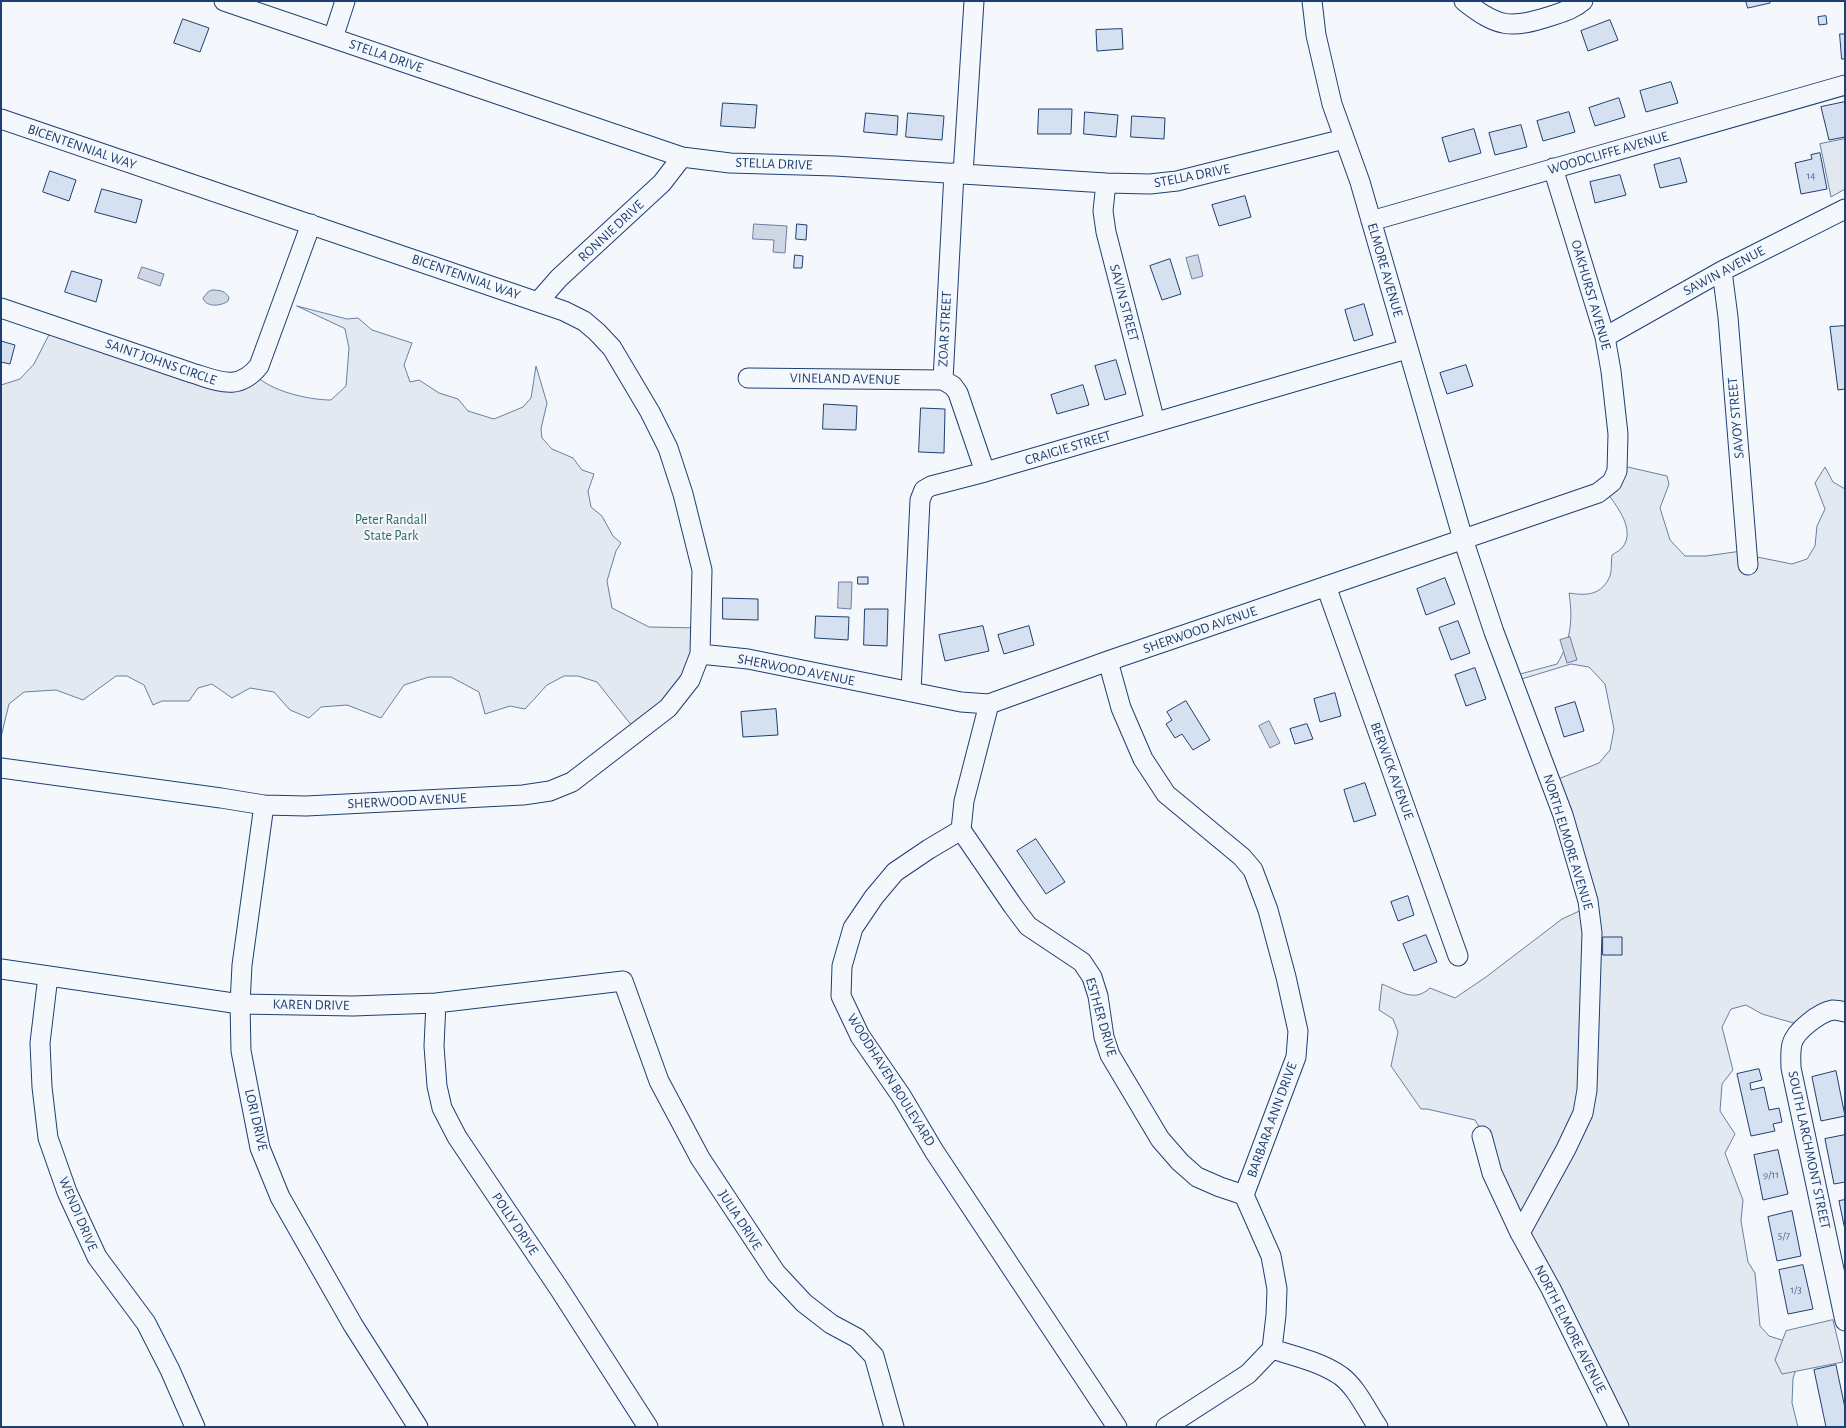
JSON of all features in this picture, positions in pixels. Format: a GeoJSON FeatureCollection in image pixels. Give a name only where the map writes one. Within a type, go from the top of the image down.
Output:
{"type":"FeatureCollection","features":[{"type":"Feature","properties":{"kind":"street","name":"STELLA DRIVE"},"geometry":{"type":"LineString","coordinates":[[224,1],[682,157],[730,163],[835,166],[1106,183],[1150,184],[1177,182],[1344,139]]}},
{"type":"Feature","properties":{"kind":"street"},"geometry":{"type":"LineString","coordinates":[[333,38],[345,1]]}},
{"type":"Feature","properties":{"kind":"street","name":"ZOAR STREET"},"geometry":{"type":"LineString","coordinates":[[974,1],[958,174],[943,380],[953,386],[958,393],[985,472]]}},
{"type":"Feature","properties":{"kind":"street","name":"ELMORE AVENUE"},"geometry":{"type":"LineString","coordinates":[[1312,1],[1316,35],[1332,104],[1360,182],[1463,539]]}},
{"type":"Feature","properties":{"kind":"street"},"geometry":{"type":"LineString","coordinates":[[1464,1],[1482,16],[1505,25],[1528,24],[1577,7],[1583,1]]}},
{"type":"Feature","properties":{"kind":"street","name":"WOODCLIFFE AVENUE"},"geometry":{"type":"LineString","coordinates":[[1371,221],[1845,85]]}},
{"type":"Feature","properties":{"kind":"street","name":"BICENTENNIAL WAY"},"geometry":{"type":"LineString","coordinates":[[1,119],[564,311],[584,321],[612,348],[650,412],[668,448],[684,494],[702,570],[700,654]]}},
{"type":"Feature","properties":{"kind":"street","name":"RONNIE DRIVE"},"geometry":{"type":"LineString","coordinates":[[538,302],[559,278],[662,184],[682,157]]}},
{"type":"Feature","properties":{"kind":"street","name":"OAKHURST AVENUE"},"geometry":{"type":"LineString","coordinates":[[1553,168],[1606,337],[1618,434],[1617,471],[1612,482]]}},
{"type":"Feature","properties":{"kind":"street","name":"SAVIN STREET"},"geometry":{"type":"LineString","coordinates":[[1106,183],[1103,211],[1106,232],[1155,422]]}},
{"type":"Feature","properties":{"kind":"street","name":"SAWIN AVENUE"},"geometry":{"type":"LineString","coordinates":[[1606,337],[1722,271],[1845,209]]}},
{"type":"Feature","properties":{"kind":"street","name":"SAINT JOHNS CIRCLE"},"geometry":{"type":"LineString","coordinates":[[1,308],[223,383],[236,383],[247,378],[259,366],[311,224]]}},
{"type":"Feature","properties":{"kind":"street","name":"SAVOY STREET"},"geometry":{"type":"LineString","coordinates":[[1722,271],[1728,317],[1748,565]]}},
{"type":"Feature","properties":{"kind":"street","name":"CRAIGIE STREET"},"geometry":{"type":"LineString","coordinates":[[910,692],[920,500],[924,490],[931,486],[1407,349]]}},
{"type":"Feature","properties":{"kind":"street","name":"VINELAND AVENUE"},"geometry":{"type":"LineString","coordinates":[[748,378],[943,380]]}},
{"type":"Feature","properties":{"kind":"street","name":"SHERWOOD AVENUE"},"geometry":{"type":"LineString","coordinates":[[1,768],[264,805],[306,806],[523,795],[550,791],[572,782],[668,708],[690,680],[700,654],[748,659],[961,702],[989,704],[1598,492],[1612,482]]}},
{"type":"Feature","properties":{"kind":"street","name":"NORTH ELMORE AVENUE"},"geometry":{"type":"LineString","coordinates":[[1463,539],[1494,632],[1563,815],[1588,901],[1592,933],[1587,1090],[1583,1112],[1566,1149],[1520,1233]]}},
{"type":"Feature","properties":{"kind":"street","name":"BERWICK AVENUE"},"geometry":{"type":"LineString","coordinates":[[1326,586],[1458,956]]}},
{"type":"Feature","properties":{"kind":"street","name":"BARBARA ANN DRIVE"},"geometry":{"type":"LineString","coordinates":[[1108,661],[1121,708],[1144,759],[1166,794],[1242,857],[1253,870],[1268,910],[1286,977],[1298,1031],[1296,1057],[1244,1195],[1271,1256],[1277,1289],[1272,1349]]}},
{"type":"Feature","properties":{"kind":"street"},"geometry":{"type":"LineString","coordinates":[[961,830],[964,801],[989,704]]}},
{"type":"Feature","properties":{"kind":"street","name":"LORI DRIVE"},"geometry":{"type":"LineString","coordinates":[[264,805],[242,965],[240,1004],[241,1051],[260,1148],[280,1197],[353,1325],[418,1427]]}},
{"type":"Feature","properties":{"kind":"street","name":"ESTHER DRIVE"},"geometry":{"type":"LineString","coordinates":[[961,830],[1012,906],[1028,926],[1082,962],[1092,977],[1098,996],[1104,1037],[1110,1055],[1160,1139],[1180,1162],[1197,1177],[1244,1195]]}},
{"type":"Feature","properties":{"kind":"street","name":"WOODHAVEN BOULEVARD"},"geometry":{"type":"LineString","coordinates":[[961,830],[929,848],[895,872],[874,897],[853,928],[842,966],[841,996],[860,1036],[902,1096],[934,1151],[1116,1427]]}},
{"type":"Feature","properties":{"kind":"street","name":"KAREN DRIVE"},"geometry":{"type":"LineString","coordinates":[[1,969],[240,1004],[353,1006],[436,1003],[623,981]]}},
{"type":"Feature","properties":{"kind":"street","name":"WENDI DRIVE"},"geometry":{"type":"LineString","coordinates":[[48,976],[40,1043],[42,1087],[48,1138],[67,1192],[97,1257],[146,1322],[195,1427]]}},
{"type":"Feature","properties":{"kind":"street","name":"JULIA DRIVE"},"geometry":{"type":"LineString","coordinates":[[623,981],[659,1081],[700,1158],[776,1274],[804,1303],[831,1324],[857,1338],[874,1356],[894,1427]]}},
{"type":"Feature","properties":{"kind":"street","name":"POLLY DRIVE"},"geometry":{"type":"LineString","coordinates":[[436,1003],[434,1046],[437,1086],[442,1108],[457,1137],[560,1290],[648,1427]]}},
{"type":"Feature","properties":{"kind":"street","name":"SOUTH LARCHMONT STREET"},"geometry":{"type":"LineString","coordinates":[[1845,1012],[1834,1010],[1817,1016],[1805,1027],[1792,1044],[1791,1068],[1845,1321]]}},
{"type":"Feature","properties":{"kind":"street","name":"NORTH ELMORE AVENUE"},"geometry":{"type":"LineString","coordinates":[[1482,1136],[1492,1173],[1520,1233],[1551,1289],[1619,1427]]}},
{"type":"Feature","properties":{"kind":"street"},"geometry":{"type":"LineString","coordinates":[[1166,1427],[1248,1374],[1272,1349],[1298,1357],[1341,1377],[1356,1394],[1378,1427]]}},
{"type":"Feature","properties":{"kind":"green space","name":"Peter Randall State Park"},"geometry":{"type":"Polygon","coordinates":[[[297,306],[347,319],[358,318],[372,330],[412,343],[404,365],[410,382],[419,380],[439,393],[458,399],[468,411],[494,419],[523,407],[531,398],[536,366],[547,403],[541,429],[542,438],[552,449],[573,458],[582,470],[594,474],[588,491],[591,507],[602,516],[613,536],[621,543],[616,551],[607,581],[612,608],[649,627],[700,628],[691,674],[658,707],[632,726],[597,682],[578,676],[564,676],[547,685],[525,709],[510,706],[485,714],[479,692],[451,677],[429,677],[404,685],[381,718],[347,705],[321,707],[309,718],[290,710],[274,692],[250,688],[232,698],[212,684],[198,688],[189,701],[162,701],[153,705],[144,685],[127,676],[116,676],[83,700],[56,690],[24,692],[9,704],[1,737],[1,385],[20,379],[34,364],[56,321],[179,361],[238,377],[254,374],[279,390],[301,396],[331,400],[346,386],[349,348],[345,329],[297,306]]]}},
{"type":"Feature","properties":{"kind":"green space"},"geometry":{"type":"Polygon","coordinates":[[[1619,465],[1667,476],[1669,484],[1660,508],[1670,540],[1685,556],[1706,556],[1749,550],[1757,557],[1792,564],[1807,559],[1815,546],[1817,526],[1825,509],[1815,483],[1825,467],[1833,482],[1845,489],[1845,1014],[1804,1026],[1762,1014],[1746,1005],[1731,1009],[1722,1027],[1733,1070],[1722,1084],[1720,1111],[1735,1134],[1725,1153],[1743,1200],[1741,1221],[1748,1262],[1755,1273],[1760,1326],[1769,1336],[1804,1347],[1793,1378],[1792,1403],[1798,1427],[1617,1427],[1487,1140],[1475,1120],[1421,1109],[1391,1066],[1398,1032],[1393,1019],[1379,1010],[1382,984],[1413,995],[1418,995],[1430,988],[1455,998],[1486,977],[1562,919],[1588,907],[1553,781],[1599,763],[1610,750],[1614,729],[1605,684],[1589,667],[1571,664],[1515,681],[1513,676],[1557,664],[1570,630],[1569,593],[1593,593],[1598,591],[1607,582],[1611,571],[1612,555],[1622,548],[1627,532],[1622,515],[1601,485],[1619,465]]]}},
{"type":"Feature","properties":{"kind":"shaded area"},"geometry":{"type":"Polygon","coordinates":[[[1845,139],[1845,189],[1831,197],[1820,144],[1845,139]]]}},
{"type":"Feature","properties":{"kind":"shaded area"},"geometry":{"type":"Polygon","coordinates":[[[754,224],[787,226],[785,253],[773,252],[774,240],[753,239],[754,224]]]}},
{"type":"Feature","properties":{"kind":"shaded area"},"geometry":{"type":"Polygon","coordinates":[[[1198,255],[1203,276],[1192,279],[1186,258],[1198,255]]]}},
{"type":"Feature","properties":{"kind":"shaded area"},"geometry":{"type":"Polygon","coordinates":[[[142,267],[164,274],[160,286],[138,278],[142,267]]]}},
{"type":"Feature","properties":{"kind":"shaded area"},"geometry":{"type":"Polygon","coordinates":[[[212,290],[224,292],[229,298],[228,301],[218,305],[207,303],[203,298],[212,290]]]}},
{"type":"Feature","properties":{"kind":"shaded area"},"geometry":{"type":"Polygon","coordinates":[[[839,582],[852,582],[851,609],[838,608],[839,582]]]}},
{"type":"Feature","properties":{"kind":"shaded area"},"geometry":{"type":"Polygon","coordinates":[[[1570,637],[1577,660],[1567,663],[1560,640],[1570,637]]]}},
{"type":"Feature","properties":{"kind":"shaded area"},"geometry":{"type":"Polygon","coordinates":[[[1269,721],[1280,743],[1270,748],[1259,726],[1269,721]]]}},
{"type":"Feature","properties":{"kind":"shaded area"},"geometry":{"type":"Polygon","coordinates":[[[1833,1320],[1843,1362],[1782,1374],[1775,1360],[1786,1331],[1833,1320]]]}},
{"type":"Feature","properties":{"kind":"building"},"geometry":{"type":"Polygon","coordinates":[[[1746,1],[1770,1],[1770,3],[1748,8],[1746,1]]]}},
{"type":"Feature","properties":{"kind":"building"},"geometry":{"type":"Polygon","coordinates":[[[1826,16],[1827,24],[1819,25],[1818,17],[1826,16]]]}},
{"type":"Feature","properties":{"kind":"building"},"geometry":{"type":"Polygon","coordinates":[[[183,19],[209,28],[200,52],[174,43],[183,19]]]}},
{"type":"Feature","properties":{"kind":"building"},"geometry":{"type":"Polygon","coordinates":[[[1610,20],[1618,40],[1588,51],[1581,31],[1610,20]]]}},
{"type":"Feature","properties":{"kind":"building"},"geometry":{"type":"Polygon","coordinates":[[[1122,29],[1123,49],[1097,51],[1096,30],[1122,29]]]}},
{"type":"Feature","properties":{"kind":"building"},"geometry":{"type":"Polygon","coordinates":[[[1840,34],[1845,34],[1845,59],[1842,59],[1840,34]]]}},
{"type":"Feature","properties":{"kind":"building"},"geometry":{"type":"Polygon","coordinates":[[[1671,82],[1678,103],[1646,112],[1640,91],[1671,82]]]}},
{"type":"Feature","properties":{"kind":"building"},"geometry":{"type":"Polygon","coordinates":[[[1619,98],[1625,117],[1595,126],[1589,108],[1619,98]]]}},
{"type":"Feature","properties":{"kind":"building"},"geometry":{"type":"Polygon","coordinates":[[[1845,102],[1845,137],[1829,140],[1821,107],[1845,102]]]}},
{"type":"Feature","properties":{"kind":"building"},"geometry":{"type":"Polygon","coordinates":[[[723,103],[757,105],[755,128],[721,126],[723,103]]]}},
{"type":"Feature","properties":{"kind":"building"},"geometry":{"type":"Polygon","coordinates":[[[1039,109],[1072,109],[1071,134],[1038,134],[1039,109]]]}},
{"type":"Feature","properties":{"kind":"building"},"geometry":{"type":"Polygon","coordinates":[[[1085,112],[1118,115],[1116,137],[1084,134],[1085,112]]]}},
{"type":"Feature","properties":{"kind":"building"},"geometry":{"type":"Polygon","coordinates":[[[1569,112],[1575,132],[1543,141],[1537,121],[1569,112]]]}},
{"type":"Feature","properties":{"kind":"building"},"geometry":{"type":"Polygon","coordinates":[[[866,113],[898,116],[897,135],[864,132],[866,113]]]}},
{"type":"Feature","properties":{"kind":"building"},"geometry":{"type":"Polygon","coordinates":[[[908,113],[944,116],[942,140],[906,137],[908,113]]]}},
{"type":"Feature","properties":{"kind":"building"},"geometry":{"type":"Polygon","coordinates":[[[1132,116],[1165,118],[1164,139],[1131,137],[1132,116]]]}},
{"type":"Feature","properties":{"kind":"building"},"geometry":{"type":"Polygon","coordinates":[[[1521,125],[1527,147],[1495,155],[1489,133],[1521,125]]]}},
{"type":"Feature","properties":{"kind":"building"},"geometry":{"type":"Polygon","coordinates":[[[1474,129],[1481,153],[1449,162],[1442,138],[1474,129]]]}},
{"type":"Feature","properties":{"kind":"building"},"geometry":{"type":"Polygon","coordinates":[[[1820,153],[1827,189],[1801,194],[1795,163],[1812,159],[1811,155],[1820,153]]]}},
{"type":"Feature","properties":{"kind":"building"},"geometry":{"type":"Polygon","coordinates":[[[1680,158],[1687,182],[1660,188],[1654,165],[1680,158]]]}},
{"type":"Feature","properties":{"kind":"building"},"geometry":{"type":"Polygon","coordinates":[[[50,171],[76,180],[69,201],[43,192],[50,171]]]}},
{"type":"Feature","properties":{"kind":"building"},"geometry":{"type":"Polygon","coordinates":[[[1620,175],[1626,195],[1595,203],[1590,182],[1620,175]]]}},
{"type":"Feature","properties":{"kind":"building"},"geometry":{"type":"Polygon","coordinates":[[[102,189],[142,200],[136,223],[95,212],[102,189]]]}},
{"type":"Feature","properties":{"kind":"building"},"geometry":{"type":"Polygon","coordinates":[[[1245,196],[1251,217],[1219,226],[1212,205],[1245,196]]]}},
{"type":"Feature","properties":{"kind":"building"},"geometry":{"type":"Polygon","coordinates":[[[797,224],[807,225],[806,240],[796,239],[797,224]]]}},
{"type":"Feature","properties":{"kind":"building"},"geometry":{"type":"Polygon","coordinates":[[[795,255],[803,256],[802,268],[794,268],[795,255]]]}},
{"type":"Feature","properties":{"kind":"building"},"geometry":{"type":"Polygon","coordinates":[[[1170,259],[1181,294],[1162,300],[1150,266],[1170,259]]]}},
{"type":"Feature","properties":{"kind":"building"},"geometry":{"type":"Polygon","coordinates":[[[72,271],[102,280],[96,302],[65,292],[72,271]]]}},
{"type":"Feature","properties":{"kind":"building"},"geometry":{"type":"Polygon","coordinates":[[[1364,304],[1373,335],[1354,341],[1345,310],[1364,304]]]}},
{"type":"Feature","properties":{"kind":"building"},"geometry":{"type":"Polygon","coordinates":[[[1845,326],[1845,389],[1838,390],[1830,327],[1845,326]]]}},
{"type":"Feature","properties":{"kind":"building"},"geometry":{"type":"Polygon","coordinates":[[[1,341],[15,345],[10,364],[1,362],[1,341]]]}},
{"type":"Feature","properties":{"kind":"building"},"geometry":{"type":"Polygon","coordinates":[[[1116,360],[1126,394],[1105,400],[1095,366],[1116,360]]]}},
{"type":"Feature","properties":{"kind":"building"},"geometry":{"type":"Polygon","coordinates":[[[1466,365],[1473,386],[1447,394],[1440,373],[1466,365]]]}},
{"type":"Feature","properties":{"kind":"building"},"geometry":{"type":"Polygon","coordinates":[[[1083,385],[1089,405],[1057,414],[1051,395],[1083,385]]]}},
{"type":"Feature","properties":{"kind":"building"},"geometry":{"type":"Polygon","coordinates":[[[824,404],[857,406],[856,430],[823,429],[824,404]]]}},
{"type":"Feature","properties":{"kind":"building"},"geometry":{"type":"Polygon","coordinates":[[[921,408],[945,409],[944,453],[919,452],[921,408]]]}},
{"type":"Feature","properties":{"kind":"building"},"geometry":{"type":"Polygon","coordinates":[[[858,577],[868,577],[868,584],[858,584],[858,577]]]}},
{"type":"Feature","properties":{"kind":"building"},"geometry":{"type":"Polygon","coordinates":[[[1445,578],[1455,604],[1426,615],[1417,589],[1445,578]]]}},
{"type":"Feature","properties":{"kind":"building"},"geometry":{"type":"Polygon","coordinates":[[[723,598],[758,599],[758,620],[723,619],[723,598]]]}},
{"type":"Feature","properties":{"kind":"building"},"geometry":{"type":"Polygon","coordinates":[[[865,609],[888,609],[887,646],[864,645],[865,609]]]}},
{"type":"Feature","properties":{"kind":"building"},"geometry":{"type":"Polygon","coordinates":[[[816,616],[849,617],[848,640],[815,638],[816,616]]]}},
{"type":"Feature","properties":{"kind":"building"},"geometry":{"type":"Polygon","coordinates":[[[1458,621],[1470,653],[1451,660],[1439,628],[1458,621]]]}},
{"type":"Feature","properties":{"kind":"building"},"geometry":{"type":"Polygon","coordinates":[[[983,626],[989,651],[945,661],[939,635],[983,626]]]}},
{"type":"Feature","properties":{"kind":"building"},"geometry":{"type":"Polygon","coordinates":[[[1029,626],[1034,645],[1004,654],[998,635],[1029,626]]]}},
{"type":"Feature","properties":{"kind":"building"},"geometry":{"type":"Polygon","coordinates":[[[1475,668],[1486,699],[1466,706],[1455,675],[1475,668]]]}},
{"type":"Feature","properties":{"kind":"building"},"geometry":{"type":"Polygon","coordinates":[[[1335,693],[1341,716],[1320,722],[1314,699],[1335,693]]]}},
{"type":"Feature","properties":{"kind":"building"},"geometry":{"type":"Polygon","coordinates":[[[1186,701],[1210,740],[1193,750],[1182,734],[1175,738],[1166,724],[1172,720],[1167,712],[1186,701]]]}},
{"type":"Feature","properties":{"kind":"building"},"geometry":{"type":"Polygon","coordinates":[[[1575,702],[1584,731],[1564,737],[1555,708],[1575,702]]]}},
{"type":"Feature","properties":{"kind":"building"},"geometry":{"type":"Polygon","coordinates":[[[776,709],[778,735],[743,737],[741,712],[776,709]]]}},
{"type":"Feature","properties":{"kind":"building"},"geometry":{"type":"Polygon","coordinates":[[[1307,724],[1313,739],[1295,744],[1290,729],[1307,724]]]}},
{"type":"Feature","properties":{"kind":"building"},"geometry":{"type":"Polygon","coordinates":[[[1365,783],[1376,815],[1354,822],[1344,790],[1365,783]]]}},
{"type":"Feature","properties":{"kind":"building"},"geometry":{"type":"Polygon","coordinates":[[[1036,839],[1065,882],[1046,894],[1017,851],[1036,839]]]}},
{"type":"Feature","properties":{"kind":"building"},"geometry":{"type":"Polygon","coordinates":[[[1408,896],[1414,915],[1398,921],[1391,902],[1408,896]]]}},
{"type":"Feature","properties":{"kind":"building"},"geometry":{"type":"Polygon","coordinates":[[[1426,935],[1437,962],[1414,971],[1403,944],[1426,935]]]}},
{"type":"Feature","properties":{"kind":"building"},"geometry":{"type":"Polygon","coordinates":[[[1603,937],[1622,937],[1622,955],[1603,955],[1603,937]]]}},
{"type":"Feature","properties":{"kind":"building"},"geometry":{"type":"Polygon","coordinates":[[[1759,1069],[1762,1080],[1750,1083],[1751,1090],[1764,1087],[1769,1110],[1779,1108],[1782,1122],[1773,1124],[1775,1131],[1751,1136],[1737,1074],[1759,1069]]]}},
{"type":"Feature","properties":{"kind":"building"},"geometry":{"type":"Polygon","coordinates":[[[1836,1071],[1845,1116],[1821,1121],[1812,1077],[1836,1071]]]}},
{"type":"Feature","properties":{"kind":"building"},"geometry":{"type":"Polygon","coordinates":[[[1845,1135],[1845,1182],[1834,1184],[1825,1139],[1845,1135]]]}},
{"type":"Feature","properties":{"kind":"building"},"geometry":{"type":"Polygon","coordinates":[[[1778,1150],[1788,1194],[1763,1200],[1754,1155],[1778,1150]]]}},
{"type":"Feature","properties":{"kind":"building"},"geometry":{"type":"Polygon","coordinates":[[[1845,1200],[1845,1230],[1839,1201],[1845,1200]]]}},
{"type":"Feature","properties":{"kind":"building"},"geometry":{"type":"Polygon","coordinates":[[[1792,1211],[1801,1256],[1777,1261],[1768,1217],[1792,1211]]]}},
{"type":"Feature","properties":{"kind":"building"},"geometry":{"type":"Polygon","coordinates":[[[1803,1265],[1813,1309],[1788,1314],[1779,1270],[1803,1265]]]}},
{"type":"Feature","properties":{"kind":"building"},"geometry":{"type":"Polygon","coordinates":[[[1836,1365],[1845,1408],[1845,1427],[1826,1427],[1814,1370],[1836,1365]]]}}]}
